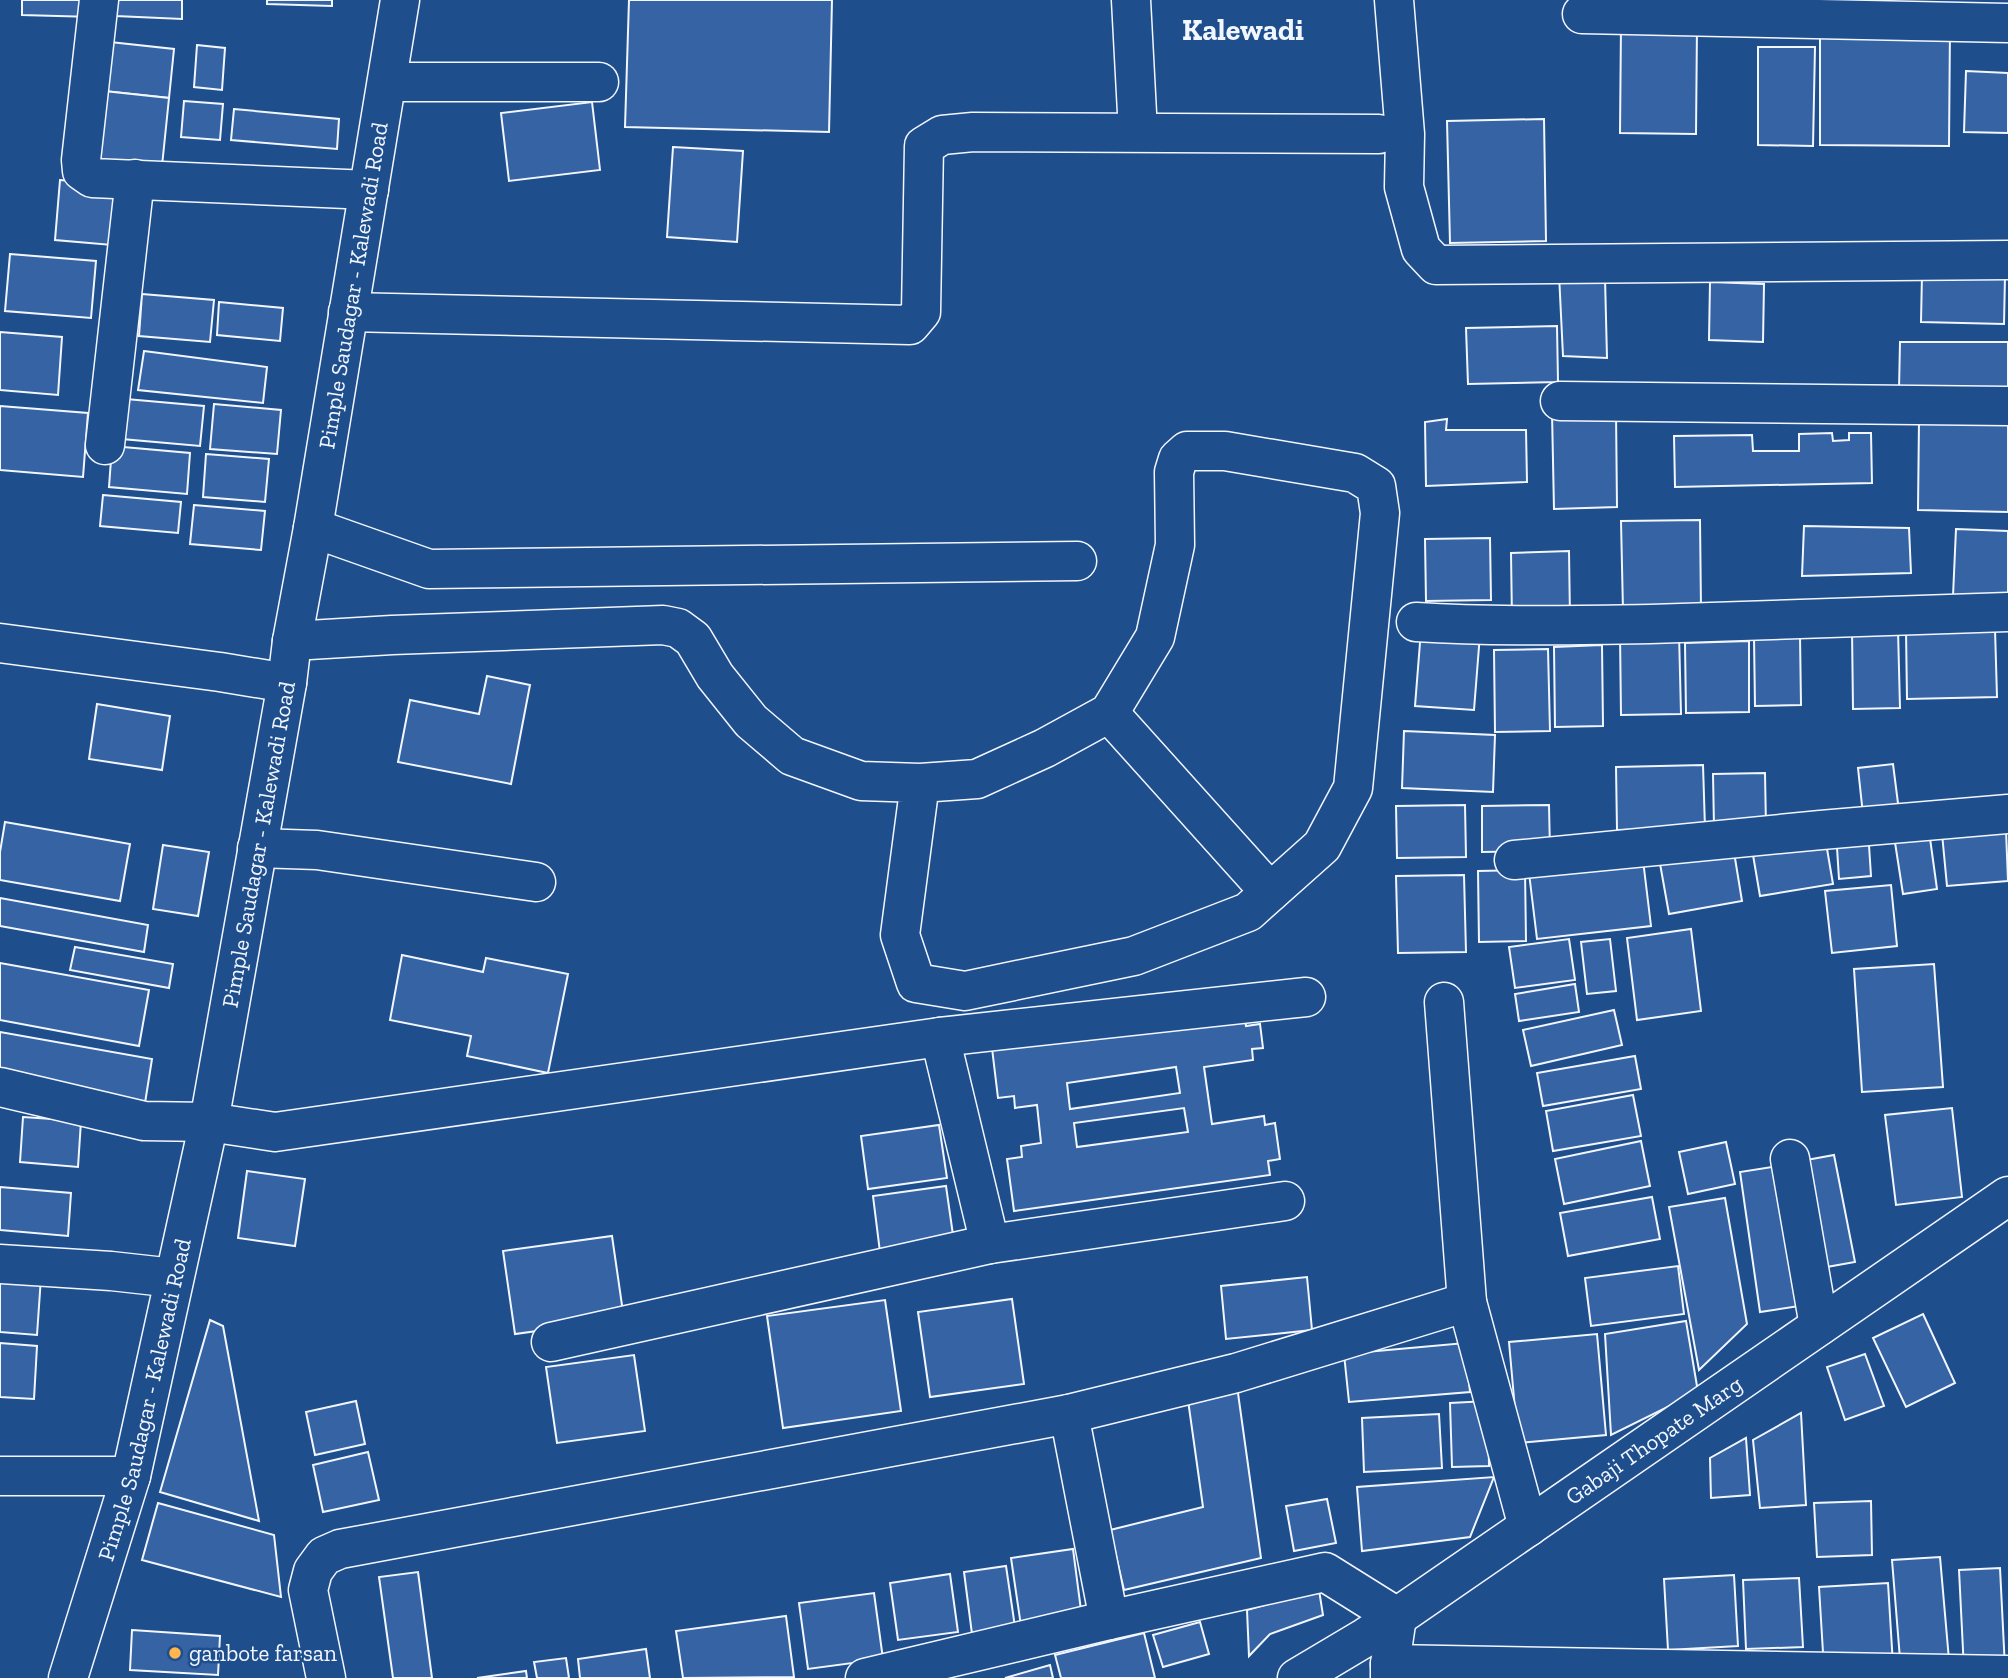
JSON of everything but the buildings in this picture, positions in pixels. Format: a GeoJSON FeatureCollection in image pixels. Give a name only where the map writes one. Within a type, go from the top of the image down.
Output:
{"type":"FeatureCollection","features":[{"type":"Feature","properties":{"kind":"street"},"geometry":{"type":"LineString","coordinates":[[99,0],[82,171],[92,177],[369,190]]}},
{"type":"Feature","properties":{"kind":"street","name":"Pimple Saudagar - Kalewadi Road"},"geometry":{"type":"LineString","coordinates":[[68,1678],[131,1476],[209,1122],[287,683],[400,0]]}},
{"type":"Feature","properties":{"kind":"street"},"geometry":{"type":"LineString","coordinates":[[1131,0],[1138,132]]}},
{"type":"Feature","properties":{"kind":"street"},"geometry":{"type":"LineString","coordinates":[[1394,0],[1392,134],[1420,249],[1436,265],[2008,260]]}},
{"type":"Feature","properties":{"kind":"street"},"geometry":{"type":"LineString","coordinates":[[1582,14],[1898,11],[2008,23]]}},
{"type":"Feature","properties":{"kind":"street"},"geometry":{"type":"LineString","coordinates":[[387,82],[598,82]]}},
{"type":"Feature","properties":{"kind":"street"},"geometry":{"type":"LineString","coordinates":[[348,312],[910,326],[921,312],[924,146],[943,135],[965,132],[1392,134]]}},
{"type":"Feature","properties":{"kind":"street"},"geometry":{"type":"LineString","coordinates":[[105,445],[135,179]]}},
{"type":"Feature","properties":{"kind":"street"},"geometry":{"type":"LineString","coordinates":[[1560,401],[2008,406]]}},
{"type":"Feature","properties":{"kind":"street"},"geometry":{"type":"LineString","coordinates":[[292,640],[663,625],[678,628],[693,639],[715,676],[751,721],[792,756],[861,781],[920,783],[977,779],[1045,748],[1109,713],[1155,637],[1175,545],[1174,472],[1178,459],[1187,451],[1225,451],[1355,473],[1376,486],[1380,513],[1353,788],[1322,845],[1248,912],[1134,956],[965,991],[916,983],[900,935],[920,783]]}},
{"type":"Feature","properties":{"kind":"street"},"geometry":{"type":"LineString","coordinates":[[313,528],[429,569],[1077,561]]}},
{"type":"Feature","properties":{"kind":"street"},"geometry":{"type":"LineString","coordinates":[[1416,622],[1467,625],[1590,625],[2008,612]]}},
{"type":"Feature","properties":{"kind":"street"},"geometry":{"type":"LineString","coordinates":[[0,643],[287,683]]}},
{"type":"Feature","properties":{"kind":"street"},"geometry":{"type":"LineString","coordinates":[[1109,713],[1270,892]]}},
{"type":"Feature","properties":{"kind":"street"},"geometry":{"type":"LineString","coordinates":[[1514,860],[2008,814]]}},
{"type":"Feature","properties":{"kind":"street"},"geometry":{"type":"LineString","coordinates":[[257,848],[317,850],[536,882]]}},
{"type":"Feature","properties":{"kind":"street"},"geometry":{"type":"LineString","coordinates":[[0,1087],[144,1121],[209,1122],[275,1132],[940,1037],[1306,997]]}},
{"type":"Feature","properties":{"kind":"street"},"geometry":{"type":"LineString","coordinates":[[1444,1002],[1467,1302],[1528,1527]]}},
{"type":"Feature","properties":{"kind":"street"},"geometry":{"type":"LineString","coordinates":[[940,1037],[990,1244]]}},
{"type":"Feature","properties":{"kind":"street"},"geometry":{"type":"LineString","coordinates":[[1790,1159],[1819,1326]]}},
{"type":"Feature","properties":{"kind":"street","name":"Gabaji Thopate Marg"},"geometry":{"type":"LineString","coordinates":[[1297,1678],[1397,1617],[2008,1196]]}},
{"type":"Feature","properties":{"kind":"street"},"geometry":{"type":"LineString","coordinates":[[551,1342],[990,1244],[1285,1201]]}},
{"type":"Feature","properties":{"kind":"street"},"geometry":{"type":"LineString","coordinates":[[0,1264],[174,1278]]}},
{"type":"Feature","properties":{"kind":"street"},"geometry":{"type":"LineString","coordinates":[[326,1678],[308,1590],[313,1571],[324,1556],[340,1549],[1069,1414],[1236,1373],[1467,1302]]}},
{"type":"Feature","properties":{"kind":"street"},"geometry":{"type":"LineString","coordinates":[[1069,1414],[1109,1620]]}},
{"type":"Feature","properties":{"kind":"street"},"geometry":{"type":"LineString","coordinates":[[0,1476],[131,1476]]}},
{"type":"Feature","properties":{"kind":"street"},"geometry":{"type":"LineString","coordinates":[[865,1678],[1325,1572],[1397,1617],[1390,1671],[2008,1675]]}},
{"type":"Feature","properties":{"kind":"place","name":"ganbote farsan"},"geometry":{"type":"Point","coordinates":[175,1653]}},
{"type":"Feature","properties":{"kind":"district","name":"Kalewadi"},"geometry":{"type":"Point","coordinates":[1243,30]}}]}
